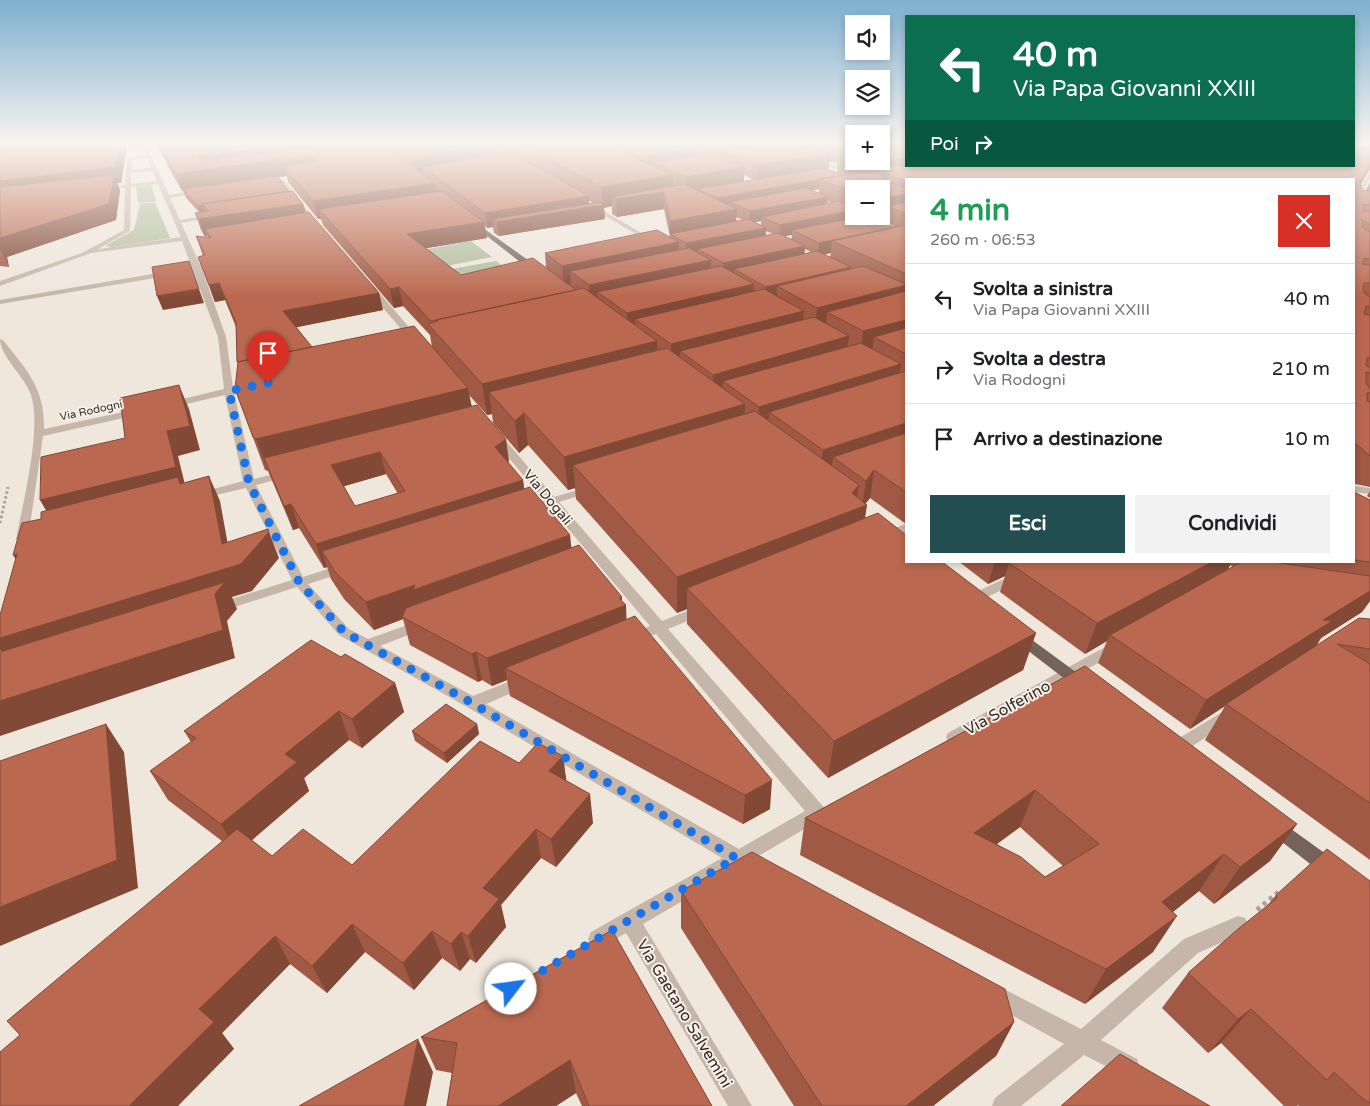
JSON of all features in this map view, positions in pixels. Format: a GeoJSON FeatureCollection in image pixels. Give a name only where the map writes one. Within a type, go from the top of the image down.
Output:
{"type":"FeatureCollection","features":[{"type":"Feature","properties":{"kind":"main road"},"geometry":{"type":"LineString","coordinates":[[466,217],[534,269],[543,271]]}},
{"type":"Feature","properties":{"kind":"main road"},"geometry":{"type":"LineString","coordinates":[[884,533],[900,545]]}},
{"type":"Feature","properties":{"kind":"main road"},"geometry":{"type":"LineString","coordinates":[[957,588],[987,611]]}},
{"type":"Feature","properties":{"kind":"main road"},"geometry":{"type":"LineString","coordinates":[[1009,629],[1092,691]]}},
{"type":"Feature","properties":{"kind":"main road"},"geometry":{"type":"LineString","coordinates":[[1156,739],[1188,762]]}},
{"type":"Feature","properties":{"kind":"main road"},"geometry":{"type":"LineString","coordinates":[[1265,820],[1341,876]]}},
{"type":"Feature","properties":{"kind":"street"},"geometry":{"type":"LineString","coordinates":[[0,284],[84,254],[127,231],[128,195]]}},
{"type":"Feature","properties":{"kind":"street"},"geometry":{"type":"LineString","coordinates":[[184,195],[166,197],[176,221],[188,242],[193,269],[222,337],[229,391],[249,483],[299,582],[344,632],[472,703],[736,858],[771,876]]}},
{"type":"Feature","properties":{"kind":"street"},"geometry":{"type":"LineString","coordinates":[[289,195],[293,202],[316,225]]}},
{"type":"Feature","properties":{"kind":"street"},"geometry":{"type":"LineString","coordinates":[[585,203],[663,245],[648,246]]}},
{"type":"Feature","properties":{"kind":"street"},"geometry":{"type":"LineString","coordinates":[[1355,204],[1362,205]]}},
{"type":"Feature","properties":{"kind":"street"},"geometry":{"type":"LineString","coordinates":[[592,214],[611,210]]}},
{"type":"Feature","properties":{"kind":"street"},"geometry":{"type":"LineString","coordinates":[[176,221],[223,213]]}},
{"type":"Feature","properties":{"kind":"street"},"geometry":{"type":"LineString","coordinates":[[485,232],[494,230]]}},
{"type":"Feature","properties":{"kind":"street"},"geometry":{"type":"LineString","coordinates":[[84,254],[188,242]]}},
{"type":"Feature","properties":{"kind":"street"},"geometry":{"type":"LineString","coordinates":[[0,302],[179,272]]}},
{"type":"Feature","properties":{"kind":"street"},"geometry":{"type":"LineString","coordinates":[[359,275],[418,349]]}},
{"type":"Feature","properties":{"kind":"street"},"geometry":{"type":"LineString","coordinates":[[0,342],[28,379],[38,403],[37,434],[25,543]]}},
{"type":"Feature","properties":{"kind":"street"},"geometry":{"type":"LineString","coordinates":[[162,406],[248,387]]}},
{"type":"Feature","properties":{"kind":"street","name":"Via Rodogni"},"geometry":{"type":"LineString","coordinates":[[37,434],[143,410]]}},
{"type":"Feature","properties":{"kind":"street","name":"Via Dogali"},"geometry":{"type":"LineString","coordinates":[[490,429],[551,501],[595,561],[658,628],[817,813]]}},
{"type":"Feature","properties":{"kind":"street"},"geometry":{"type":"LineString","coordinates":[[192,498],[296,471]]}},
{"type":"Feature","properties":{"kind":"street"},"geometry":{"type":"LineString","coordinates":[[514,513],[598,487]]}},
{"type":"Feature","properties":{"kind":"street"},"geometry":{"type":"LineString","coordinates":[[1355,489],[1370,491]]}},
{"type":"Feature","properties":{"kind":"street"},"geometry":{"type":"LineString","coordinates":[[871,542],[884,533],[905,528]]}},
{"type":"Feature","properties":{"kind":"street"},"geometry":{"type":"LineString","coordinates":[[206,612],[355,564]]}},
{"type":"Feature","properties":{"kind":"street"},"geometry":{"type":"LineString","coordinates":[[972,599],[1033,570]]}},
{"type":"Feature","properties":{"kind":"street"},"geometry":{"type":"LineString","coordinates":[[621,643],[711,606]]}},
{"type":"Feature","properties":{"kind":"street"},"geometry":{"type":"LineString","coordinates":[[367,645],[432,621]]}},
{"type":"Feature","properties":{"kind":"street","name":"Via Solferino"},"geometry":{"type":"LineString","coordinates":[[938,746],[1128,640]]}},
{"type":"Feature","properties":{"kind":"street"},"geometry":{"type":"LineString","coordinates":[[472,703],[537,676]]}},
{"type":"Feature","properties":{"kind":"street"},"geometry":{"type":"LineString","coordinates":[[1172,751],[1238,708]]}},
{"type":"Feature","properties":{"kind":"street"},"geometry":{"type":"LineString","coordinates":[[579,950],[834,803]]}},
{"type":"Feature","properties":{"kind":"street","name":"Via Gaetano Salvemini"},"geometry":{"type":"LineString","coordinates":[[630,920],[741,1106]]}},
{"type":"Feature","properties":{"kind":"street"},"geometry":{"type":"LineString","coordinates":[[1003,1106],[1083,1042],[1191,946],[1238,925]]}},
{"type":"Feature","properties":{"kind":"street"},"geometry":{"type":"LineString","coordinates":[[979,986],[1141,1074]]}},
{"type":"Feature","properties":{"kind":"path"},"geometry":{"type":"LineString","coordinates":[[0,523],[10,478]]}},
{"type":"Feature","properties":{"kind":"path"},"geometry":{"type":"LineString","coordinates":[[1238,925],[1319,860]]}},
{"type":"Feature","properties":{"kind":"green space"},"geometry":{"type":"Polygon","coordinates":[[[137,195],[154,195],[156,201],[138,203],[137,195]]]}},
{"type":"Feature","properties":{"kind":"green space"},"geometry":{"type":"Polygon","coordinates":[[[155,202],[170,238],[112,247],[105,246],[134,230],[140,204],[155,202]]]}},
{"type":"Feature","properties":{"kind":"green space"},"geometry":{"type":"Polygon","coordinates":[[[471,241],[492,257],[446,266],[417,251],[471,241]]]}},
{"type":"Feature","properties":{"kind":"green space"},"geometry":{"type":"Polygon","coordinates":[[[496,261],[520,279],[465,294],[451,269],[496,261]]]}},
{"type":"Feature","properties":{"kind":"building"},"geometry":{"type":"Polygon","coordinates":[[[0,195],[111,195],[109,204],[0,238],[0,195]]]}},
{"type":"Feature","properties":{"kind":"building"},"geometry":{"type":"Polygon","coordinates":[[[188,195],[265,195],[202,204],[198,206],[188,195]]]}},
{"type":"Feature","properties":{"kind":"building"},"geometry":{"type":"Polygon","coordinates":[[[268,195],[296,195],[303,204],[199,219],[195,213],[209,211],[202,204],[268,195]]]}},
{"type":"Feature","properties":{"kind":"building"},"geometry":{"type":"Polygon","coordinates":[[[308,195],[356,195],[313,201],[308,195]]]}},
{"type":"Feature","properties":{"kind":"building"},"geometry":{"type":"Polygon","coordinates":[[[417,195],[447,195],[484,222],[407,234],[461,275],[533,258],[576,290],[431,321],[399,287],[390,289],[319,209],[417,195]]]}},
{"type":"Feature","properties":{"kind":"building"},"geometry":{"type":"Polygon","coordinates":[[[460,195],[589,196],[485,213],[460,195]]]}},
{"type":"Feature","properties":{"kind":"building"},"geometry":{"type":"Polygon","coordinates":[[[625,195],[646,195],[616,199],[612,197],[625,195]]]}},
{"type":"Feature","properties":{"kind":"building"},"geometry":{"type":"Polygon","coordinates":[[[665,195],[707,195],[737,209],[670,221],[665,195]]]}},
{"type":"Feature","properties":{"kind":"building"},"geometry":{"type":"Polygon","coordinates":[[[709,195],[736,195],[717,198],[709,195]]]}},
{"type":"Feature","properties":{"kind":"building"},"geometry":{"type":"Polygon","coordinates":[[[770,195],[822,195],[828,197],[750,211],[729,202],[770,195]]]}},
{"type":"Feature","properties":{"kind":"building"},"geometry":{"type":"Polygon","coordinates":[[[890,195],[903,195],[890,197],[890,195]]]}},
{"type":"Feature","properties":{"kind":"building"},"geometry":{"type":"Polygon","coordinates":[[[1355,195],[1370,195],[1370,205],[1362,204],[1363,211],[1370,212],[1370,225],[1362,219],[1362,227],[1370,232],[1370,259],[1364,258],[1362,264],[1370,265],[1370,283],[1364,283],[1363,292],[1370,297],[1370,307],[1366,306],[1364,314],[1370,315],[1370,358],[1367,358],[1366,366],[1370,367],[1370,373],[1366,372],[1366,383],[1370,389],[1370,393],[1367,393],[1367,401],[1370,402],[1370,456],[1355,443],[1355,195]]]}},
{"type":"Feature","properties":{"kind":"building"},"geometry":{"type":"Polygon","coordinates":[[[839,201],[845,203],[845,212],[780,225],[762,217],[839,201]]]}},
{"type":"Feature","properties":{"kind":"building"},"geometry":{"type":"Polygon","coordinates":[[[599,202],[604,205],[497,222],[492,219],[599,202]]]}},
{"type":"Feature","properties":{"kind":"building"},"geometry":{"type":"Polygon","coordinates":[[[905,202],[905,214],[890,207],[890,205],[905,202]]]}},
{"type":"Feature","properties":{"kind":"building"},"geometry":{"type":"Polygon","coordinates":[[[309,212],[379,293],[283,311],[312,347],[237,362],[236,323],[219,283],[209,285],[198,257],[205,255],[196,236],[211,238],[205,229],[309,212]]]}},
{"type":"Feature","properties":{"kind":"building"},"geometry":{"type":"Polygon","coordinates":[[[748,219],[766,228],[686,243],[670,234],[748,219]]]}},
{"type":"Feature","properties":{"kind":"building"},"geometry":{"type":"Polygon","coordinates":[[[845,220],[845,225],[890,225],[890,222],[899,226],[819,243],[792,230],[845,220]]]}},
{"type":"Feature","properties":{"kind":"building"},"geometry":{"type":"Polygon","coordinates":[[[905,225],[905,274],[832,241],[905,225]]]}},
{"type":"Feature","properties":{"kind":"building"},"geometry":{"type":"Polygon","coordinates":[[[657,230],[679,242],[562,266],[545,253],[657,230]]]}},
{"type":"Feature","properties":{"kind":"building"},"geometry":{"type":"Polygon","coordinates":[[[778,233],[805,246],[723,263],[697,249],[778,233]]]}},
{"type":"Feature","properties":{"kind":"building"},"geometry":{"type":"Polygon","coordinates":[[[689,248],[711,260],[589,285],[570,271],[689,248]]]}},
{"type":"Feature","properties":{"kind":"building"},"geometry":{"type":"Polygon","coordinates":[[[817,251],[851,267],[766,287],[734,269],[817,251]]]}},
{"type":"Feature","properties":{"kind":"building"},"geometry":{"type":"Polygon","coordinates":[[[189,261],[199,289],[157,296],[152,267],[189,261]]]}},
{"type":"Feature","properties":{"kind":"building"},"geometry":{"type":"Polygon","coordinates":[[[721,266],[754,284],[627,313],[597,292],[721,266]]]}},
{"type":"Feature","properties":{"kind":"building"},"geometry":{"type":"Polygon","coordinates":[[[863,266],[905,284],[905,285],[817,308],[777,286],[863,266]]]}},
{"type":"Feature","properties":{"kind":"building"},"geometry":{"type":"Polygon","coordinates":[[[584,288],[657,341],[482,384],[428,324],[438,321],[436,320],[584,288]]]}},
{"type":"Feature","properties":{"kind":"building"},"geometry":{"type":"Polygon","coordinates":[[[764,289],[804,311],[671,344],[635,319],[764,289]]]}},
{"type":"Feature","properties":{"kind":"building"},"geometry":{"type":"Polygon","coordinates":[[[905,291],[905,320],[863,331],[827,312],[905,291]]]}},
{"type":"Feature","properties":{"kind":"building"},"geometry":{"type":"Polygon","coordinates":[[[814,317],[849,336],[713,375],[680,351],[814,317]]]}},
{"type":"Feature","properties":{"kind":"building"},"geometry":{"type":"Polygon","coordinates":[[[414,326],[468,388],[256,439],[253,437],[235,389],[238,362],[414,326]]]}},
{"type":"Feature","properties":{"kind":"building"},"geometry":{"type":"Polygon","coordinates":[[[905,328],[905,353],[874,337],[905,328]]]}},
{"type":"Feature","properties":{"kind":"building"},"geometry":{"type":"Polygon","coordinates":[[[861,343],[901,364],[759,407],[723,381],[861,343]]]}},
{"type":"Feature","properties":{"kind":"building"},"geometry":{"type":"Polygon","coordinates":[[[667,348],[745,404],[564,457],[524,413],[515,421],[489,392],[667,348]]]}},
{"type":"Feature","properties":{"kind":"building"},"geometry":{"type":"Polygon","coordinates":[[[905,371],[905,423],[823,450],[769,412],[905,371]]]}},
{"type":"Feature","properties":{"kind":"building"},"geometry":{"type":"Polygon","coordinates":[[[179,385],[190,426],[167,431],[176,467],[40,500],[41,457],[125,438],[120,398],[179,385]]]}},
{"type":"Feature","properties":{"kind":"building"},"geometry":{"type":"Polygon","coordinates":[[[477,405],[506,439],[495,447],[523,480],[316,544],[291,504],[284,506],[264,458],[477,405]],[[380,452],[331,465],[355,506],[405,491],[380,452]]]}},
{"type":"Feature","properties":{"kind":"building"},"geometry":{"type":"Polygon","coordinates":[[[755,411],[859,485],[852,493],[867,505],[677,577],[573,465],[755,411]]]}},
{"type":"Feature","properties":{"kind":"building"},"geometry":{"type":"Polygon","coordinates":[[[905,433],[905,491],[874,470],[866,481],[833,457],[905,433]]]}},
{"type":"Feature","properties":{"kind":"building"},"geometry":{"type":"Polygon","coordinates":[[[209,476],[222,544],[268,529],[269,532],[241,564],[0,638],[0,615],[17,554],[13,555],[22,523],[41,519],[41,512],[178,477],[180,484],[209,476]]]}},
{"type":"Feature","properties":{"kind":"building"},"geometry":{"type":"Polygon","coordinates":[[[530,487],[570,535],[413,590],[415,585],[366,602],[335,572],[322,551],[530,487]]]}},
{"type":"Feature","properties":{"kind":"building"},"geometry":{"type":"Polygon","coordinates":[[[1355,492],[1370,500],[1370,562],[1355,560],[1355,492]]]}},
{"type":"Feature","properties":{"kind":"building"},"geometry":{"type":"Polygon","coordinates":[[[878,513],[905,534],[905,563],[944,563],[1036,633],[834,741],[687,588],[878,513]]]}},
{"type":"Feature","properties":{"kind":"building"},"geometry":{"type":"Polygon","coordinates":[[[579,545],[622,597],[619,598],[626,605],[487,658],[476,652],[472,654],[402,617],[406,608],[579,545]]]}},
{"type":"Feature","properties":{"kind":"building"},"geometry":{"type":"Polygon","coordinates":[[[1009,563],[1210,563],[1097,623],[1009,563]]]}},
{"type":"Feature","properties":{"kind":"building"},"geometry":{"type":"Polygon","coordinates":[[[1239,563],[1280,563],[1370,576],[1370,591],[1323,620],[1332,621],[1206,700],[1110,635],[1239,563]]]}},
{"type":"Feature","properties":{"kind":"building"},"geometry":{"type":"Polygon","coordinates":[[[225,582],[215,594],[223,630],[0,701],[0,652],[225,582]]]}},
{"type":"Feature","properties":{"kind":"building"},"geometry":{"type":"Polygon","coordinates":[[[635,616],[772,780],[745,795],[505,668],[635,616]]]}},
{"type":"Feature","properties":{"kind":"building"},"geometry":{"type":"Polygon","coordinates":[[[1359,618],[1370,619],[1370,649],[1337,644],[1370,664],[1370,803],[1226,704],[1359,618]]]}},
{"type":"Feature","properties":{"kind":"building"},"geometry":{"type":"Polygon","coordinates":[[[311,640],[341,657],[345,654],[395,683],[352,719],[339,711],[285,754],[297,762],[221,824],[150,771],[196,738],[184,731],[311,640]]]}},
{"type":"Feature","properties":{"kind":"building"},"geometry":{"type":"Polygon","coordinates":[[[1085,666],[1297,824],[1240,867],[1224,854],[1162,902],[1177,916],[1106,969],[805,818],[1085,666]],[[1035,790],[974,833],[1021,857],[1045,877],[1099,844],[1035,790]]]}},
{"type":"Feature","properties":{"kind":"building"},"geometry":{"type":"Polygon","coordinates":[[[446,704],[477,724],[444,753],[412,731],[446,704]]]}},
{"type":"Feature","properties":{"kind":"building"},"geometry":{"type":"Polygon","coordinates":[[[106,724],[117,860],[0,907],[0,761],[106,724]]]}},
{"type":"Feature","properties":{"kind":"building"},"geometry":{"type":"Polygon","coordinates":[[[480,741],[519,763],[538,743],[563,756],[549,771],[590,794],[551,839],[536,829],[483,888],[499,899],[468,936],[461,932],[451,944],[432,931],[403,963],[352,924],[312,966],[275,936],[199,1009],[214,1022],[129,1106],[0,1106],[0,1052],[20,1035],[7,1021],[237,829],[272,856],[303,829],[352,865],[480,741]]]}},
{"type":"Feature","properties":{"kind":"building"},"geometry":{"type":"Polygon","coordinates":[[[1327,849],[1370,881],[1370,1103],[1334,1072],[1327,1080],[1251,1009],[1238,1019],[1188,973],[1277,898],[1276,895],[1327,849]]]}},
{"type":"Feature","properties":{"kind":"building"},"geometry":{"type":"Polygon","coordinates":[[[752,852],[1005,989],[1014,1022],[906,1106],[822,1106],[681,891],[752,852]]]}},
{"type":"Feature","properties":{"kind":"building"},"geometry":{"type":"Polygon","coordinates":[[[612,930],[712,1106],[589,1106],[570,1060],[498,1106],[447,1106],[457,1043],[421,1037],[612,930]]]}},
{"type":"Feature","properties":{"kind":"building"},"geometry":{"type":"Polygon","coordinates":[[[418,1039],[404,1106],[299,1106],[418,1039]]]}},
{"type":"Feature","properties":{"kind":"building"},"geometry":{"type":"Polygon","coordinates":[[[1120,1054],[1210,1106],[1061,1106],[1120,1054]]]}},
{"type":"Feature","properties":{"kind":"route"},"geometry":{"type":"LineString","coordinates":[[268,383],[229,391],[249,483],[299,582],[344,632],[472,703],[736,858],[511,989]]}}]}
